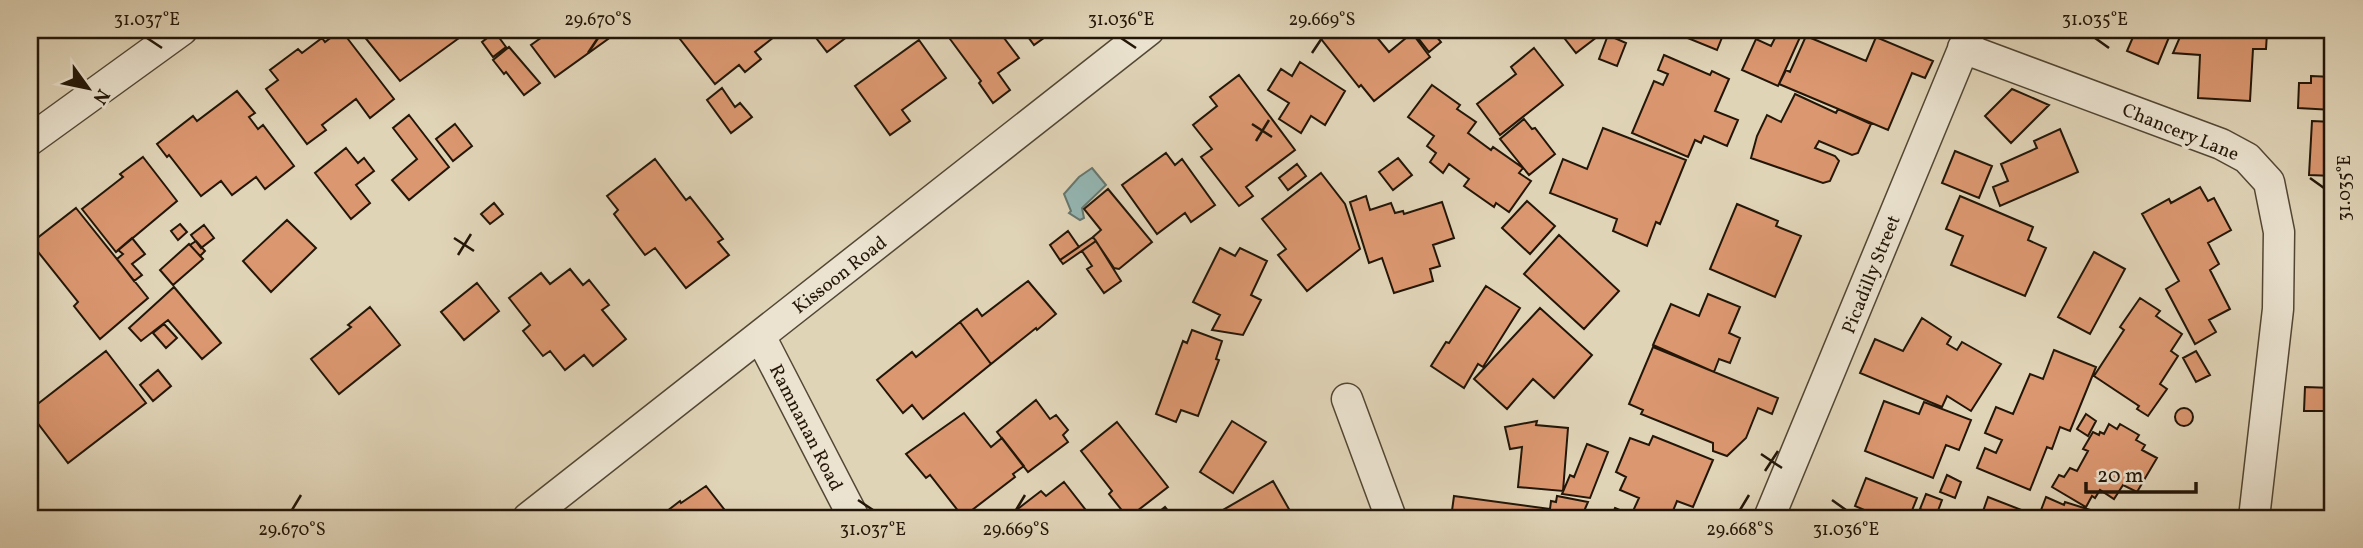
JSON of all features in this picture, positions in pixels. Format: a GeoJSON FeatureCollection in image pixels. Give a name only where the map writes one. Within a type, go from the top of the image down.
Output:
{"type":"FeatureCollection","features":[{"type":"Feature","properties":{"kind":"street"},"geometry":{"type":"LineString","coordinates":[[30,140],[182,30]]}},
{"type":"Feature","properties":{"kind":"street","name":"Kissoon Road"},"geometry":{"type":"LineString","coordinates":[[528,518],[1149,30]]}},
{"type":"Feature","properties":{"kind":"street","name":"Picadilly Street"},"geometry":{"type":"LineString","coordinates":[[1769,518],[1967,39]]}},
{"type":"Feature","properties":{"kind":"street","name":"Chancery Lane"},"geometry":{"type":"LineString","coordinates":[[1967,39],[2221,144],[2247,158],[2269,182],[2279,232],[2278,309],[2254,518]]}},
{"type":"Feature","properties":{"kind":"street","name":"Ramnanan Road"},"geometry":{"type":"LineString","coordinates":[[760,336],[854,518]]}},
{"type":"Feature","properties":{"kind":"street"},"geometry":{"type":"LineString","coordinates":[[1347,399],[1391,518]]}},
{"type":"Feature","properties":{"kind":"water"},"geometry":{"type":"Polygon","coordinates":[[[1092,168],[1106,185],[1082,208],[1084,218],[1080,220],[1069,213],[1071,211],[1064,194],[1079,177],[1092,168]]]}},
{"type":"Feature","properties":{"kind":"building"},"geometry":{"type":"Polygon","coordinates":[[[341,30],[394,99],[370,118],[356,99],[322,125],[326,130],[307,144],[266,89],[278,80],[270,70],[298,49],[302,53],[322,38],[325,42],[341,30]]]}},
{"type":"Feature","properties":{"kind":"building"},"geometry":{"type":"Polygon","coordinates":[[[359,30],[470,30],[400,81],[359,30]]]}},
{"type":"Feature","properties":{"kind":"building"},"geometry":{"type":"Polygon","coordinates":[[[552,30],[601,30],[608,39],[555,77],[531,45],[552,30]]]}},
{"type":"Feature","properties":{"kind":"building"},"geometry":{"type":"Polygon","coordinates":[[[673,30],[777,30],[779,33],[755,52],[761,59],[745,72],[739,65],[715,84],[673,30]]]}},
{"type":"Feature","properties":{"kind":"building"},"geometry":{"type":"Polygon","coordinates":[[[810,30],[856,30],[827,52],[810,30]]]}},
{"type":"Feature","properties":{"kind":"building"},"geometry":{"type":"Polygon","coordinates":[[[961,30],[998,30],[1019,58],[998,73],[1010,90],[993,103],[979,83],[981,81],[950,39],[961,30]]]}},
{"type":"Feature","properties":{"kind":"building"},"geometry":{"type":"Polygon","coordinates":[[[1023,30],[1055,30],[1034,45],[1023,30]]]}},
{"type":"Feature","properties":{"kind":"building"},"geometry":{"type":"Polygon","coordinates":[[[1055,30],[1073,30],[1060,38],[1055,30]]]}},
{"type":"Feature","properties":{"kind":"building"},"geometry":{"type":"Polygon","coordinates":[[[1314,30],[1371,30],[1389,52],[1412,33],[1430,57],[1374,101],[1361,85],[1359,87],[1314,30]]]}},
{"type":"Feature","properties":{"kind":"building"},"geometry":{"type":"Polygon","coordinates":[[[1412,30],[1431,30],[1441,42],[1429,52],[1412,30]]]}},
{"type":"Feature","properties":{"kind":"building"},"geometry":{"type":"Polygon","coordinates":[[[1558,30],[1606,30],[1576,53],[1558,30]]]}},
{"type":"Feature","properties":{"kind":"building"},"geometry":{"type":"Polygon","coordinates":[[[1668,30],[1725,30],[1717,50],[1668,30]]]}},
{"type":"Feature","properties":{"kind":"building"},"geometry":{"type":"Polygon","coordinates":[[[1779,30],[1789,30],[1801,35],[1778,86],[1742,70],[1756,39],[1771,46],[1779,30]]]}},
{"type":"Feature","properties":{"kind":"building"},"geometry":{"type":"Polygon","coordinates":[[[2067,30],[2089,30],[2086,37],[2067,30]]]}},
{"type":"Feature","properties":{"kind":"building"},"geometry":{"type":"Polygon","coordinates":[[[2136,30],[2172,30],[2158,64],[2127,51],[2136,30]]]}},
{"type":"Feature","properties":{"kind":"building"},"geometry":{"type":"Polygon","coordinates":[[[2183,30],[2276,30],[2275,33],[2267,33],[2266,49],[2253,49],[2250,101],[2198,98],[2200,55],[2173,53],[2183,30]]]}},
{"type":"Feature","properties":{"kind":"building"},"geometry":{"type":"Polygon","coordinates":[[[495,32],[506,47],[493,57],[482,42],[495,32]]]}},
{"type":"Feature","properties":{"kind":"building"},"geometry":{"type":"Polygon","coordinates":[[[1608,35],[1626,43],[1617,66],[1599,59],[1608,35]]]}},
{"type":"Feature","properties":{"kind":"building"},"geometry":{"type":"Polygon","coordinates":[[[1806,36],[1866,61],[1876,37],[1933,61],[1925,78],[1912,73],[1888,130],[1779,84],[1786,70],[1790,72],[1806,36]]]}},
{"type":"Feature","properties":{"kind":"building"},"geometry":{"type":"Polygon","coordinates":[[[919,40],[946,78],[902,110],[910,121],[890,135],[855,86],[919,40]]]}},
{"type":"Feature","properties":{"kind":"building"},"geometry":{"type":"Polygon","coordinates":[[[509,47],[540,83],[524,95],[493,60],[509,47]]]}},
{"type":"Feature","properties":{"kind":"building"},"geometry":{"type":"Polygon","coordinates":[[[1534,48],[1563,85],[1500,135],[1477,104],[1516,74],[1511,67],[1534,48]]]}},
{"type":"Feature","properties":{"kind":"building"},"geometry":{"type":"Polygon","coordinates":[[[1664,55],[1710,75],[1712,71],[1729,79],[1715,111],[1738,120],[1727,146],[1704,136],[1701,143],[1695,140],[1688,157],[1632,133],[1654,81],[1663,85],[1668,74],[1658,70],[1664,55]]]}},
{"type":"Feature","properties":{"kind":"building"},"geometry":{"type":"Polygon","coordinates":[[[1300,62],[1345,91],[1325,125],[1311,116],[1301,133],[1279,119],[1289,103],[1268,90],[1281,69],[1292,76],[1300,62]]]}},
{"type":"Feature","properties":{"kind":"building"},"geometry":{"type":"Polygon","coordinates":[[[1239,75],[1295,150],[1246,187],[1253,196],[1239,206],[1201,157],[1212,149],[1193,125],[1217,106],[1210,97],[1239,75]]]}},
{"type":"Feature","properties":{"kind":"building"},"geometry":{"type":"Polygon","coordinates":[[[2311,76],[2333,77],[2333,110],[2298,108],[2299,83],[2311,83],[2311,76]]]}},
{"type":"Feature","properties":{"kind":"building"},"geometry":{"type":"Polygon","coordinates":[[[1432,85],[1460,105],[1457,109],[1476,122],[1468,133],[1523,168],[1519,173],[1531,181],[1509,212],[1496,203],[1494,207],[1464,186],[1469,179],[1449,164],[1443,173],[1430,162],[1436,153],[1427,146],[1434,136],[1408,117],[1432,85]]]}},
{"type":"Feature","properties":{"kind":"building"},"geometry":{"type":"Polygon","coordinates":[[[722,88],[735,107],[740,103],[752,117],[731,133],[707,100],[722,88]]]}},
{"type":"Feature","properties":{"kind":"building"},"geometry":{"type":"Polygon","coordinates":[[[2012,89],[2049,105],[2011,143],[1985,116],[2012,89]]]}},
{"type":"Feature","properties":{"kind":"building"},"geometry":{"type":"Polygon","coordinates":[[[237,91],[255,113],[249,117],[258,129],[263,125],[294,166],[265,189],[256,177],[232,195],[221,181],[201,196],[157,144],[193,116],[197,121],[237,91]]]}},
{"type":"Feature","properties":{"kind":"building"},"geometry":{"type":"Polygon","coordinates":[[[1795,94],[1836,113],[1838,109],[1871,124],[1858,153],[1852,155],[1819,141],[1815,148],[1835,156],[1839,161],[1830,181],[1823,183],[1751,158],[1767,115],[1781,122],[1795,94]]]}},
{"type":"Feature","properties":{"kind":"building"},"geometry":{"type":"Polygon","coordinates":[[[409,115],[449,167],[409,200],[392,180],[417,159],[393,128],[409,115]]]}},
{"type":"Feature","properties":{"kind":"building"},"geometry":{"type":"Polygon","coordinates":[[[1524,119],[1532,129],[1535,128],[1555,154],[1529,175],[1500,139],[1524,119]]]}},
{"type":"Feature","properties":{"kind":"building"},"geometry":{"type":"Polygon","coordinates":[[[2312,121],[2333,122],[2333,176],[2309,175],[2312,121]]]}},
{"type":"Feature","properties":{"kind":"building"},"geometry":{"type":"Polygon","coordinates":[[[455,124],[472,146],[453,161],[436,139],[455,124]]]}},
{"type":"Feature","properties":{"kind":"building"},"geometry":{"type":"Polygon","coordinates":[[[1603,128],[1686,160],[1660,224],[1656,222],[1647,246],[1613,231],[1617,219],[1550,193],[1563,159],[1587,169],[1603,128]]]}},
{"type":"Feature","properties":{"kind":"building"},"geometry":{"type":"Polygon","coordinates":[[[2060,129],[2078,172],[2000,206],[1993,187],[2008,181],[2001,164],[2037,148],[2034,141],[2060,129]]]}},
{"type":"Feature","properties":{"kind":"building"},"geometry":{"type":"Polygon","coordinates":[[[346,148],[358,163],[364,158],[374,171],[356,185],[370,203],[351,219],[315,173],[346,148]]]}},
{"type":"Feature","properties":{"kind":"building"},"geometry":{"type":"Polygon","coordinates":[[[1955,151],[1992,166],[1979,198],[1942,183],[1955,151]]]}},
{"type":"Feature","properties":{"kind":"building"},"geometry":{"type":"Polygon","coordinates":[[[1166,153],[1175,165],[1182,159],[1215,205],[1191,222],[1185,213],[1157,234],[1122,185],[1166,153]]]}},
{"type":"Feature","properties":{"kind":"building"},"geometry":{"type":"Polygon","coordinates":[[[143,157],[177,201],[116,252],[82,209],[123,177],[120,174],[143,157]]]}},
{"type":"Feature","properties":{"kind":"building"},"geometry":{"type":"Polygon","coordinates":[[[1398,158],[1412,175],[1393,190],[1379,172],[1398,158]]]}},
{"type":"Feature","properties":{"kind":"building"},"geometry":{"type":"Polygon","coordinates":[[[655,159],[686,200],[690,197],[723,239],[718,242],[729,255],[686,288],[655,248],[645,255],[614,214],[618,210],[607,196],[655,159]]]}},
{"type":"Feature","properties":{"kind":"building"},"geometry":{"type":"Polygon","coordinates":[[[1297,164],[1306,176],[1288,190],[1279,178],[1297,164]]]}},
{"type":"Feature","properties":{"kind":"building"},"geometry":{"type":"Polygon","coordinates":[[[1321,173],[1345,204],[1360,249],[1307,291],[1278,255],[1286,249],[1262,219],[1321,173]]]}},
{"type":"Feature","properties":{"kind":"building"},"geometry":{"type":"Polygon","coordinates":[[[2200,187],[2208,201],[2214,198],[2231,230],[2208,243],[2219,264],[2210,270],[2230,309],[2209,320],[2216,332],[2195,344],[2166,289],[2179,281],[2142,214],[2169,199],[2171,203],[2200,187]]]}},
{"type":"Feature","properties":{"kind":"building"},"geometry":{"type":"Polygon","coordinates":[[[1108,189],[1152,242],[1119,269],[1114,268],[1093,237],[1101,230],[1084,209],[1108,189]]]}},
{"type":"Feature","properties":{"kind":"building"},"geometry":{"type":"Polygon","coordinates":[[[1366,196],[1370,210],[1391,203],[1395,213],[1403,211],[1404,214],[1442,202],[1454,238],[1433,245],[1440,266],[1430,269],[1433,281],[1394,293],[1382,258],[1369,263],[1350,202],[1366,196]]]}},
{"type":"Feature","properties":{"kind":"building"},"geometry":{"type":"Polygon","coordinates":[[[1960,196],[2033,227],[2028,240],[2046,248],[2025,296],[1951,265],[1963,236],[1946,229],[1960,196]]]}},
{"type":"Feature","properties":{"kind":"building"},"geometry":{"type":"Polygon","coordinates":[[[1527,201],[1555,226],[1530,254],[1502,228],[1527,201]]]}},
{"type":"Feature","properties":{"kind":"building"},"geometry":{"type":"Polygon","coordinates":[[[494,203],[503,214],[490,224],[481,214],[494,203]]]}},
{"type":"Feature","properties":{"kind":"building"},"geometry":{"type":"Polygon","coordinates":[[[1737,204],[1778,221],[1776,226],[1801,236],[1775,297],[1710,269],[1737,204]]]}},
{"type":"Feature","properties":{"kind":"building"},"geometry":{"type":"Polygon","coordinates":[[[76,208],[148,298],[100,339],[74,306],[78,302],[31,243],[76,208]]]}},
{"type":"Feature","properties":{"kind":"building"},"geometry":{"type":"Polygon","coordinates":[[[287,220],[316,248],[271,292],[243,261],[287,220]]]}},
{"type":"Feature","properties":{"kind":"building"},"geometry":{"type":"Polygon","coordinates":[[[180,224],[187,232],[178,240],[171,231],[180,224]]]}},
{"type":"Feature","properties":{"kind":"building"},"geometry":{"type":"Polygon","coordinates":[[[204,225],[214,238],[201,248],[191,235],[204,225]]]}},
{"type":"Feature","properties":{"kind":"building"},"geometry":{"type":"Polygon","coordinates":[[[1068,231],[1079,247],[1060,260],[1050,245],[1068,231]]]}},
{"type":"Feature","properties":{"kind":"building"},"geometry":{"type":"Polygon","coordinates":[[[1559,235],[1619,291],[1584,329],[1524,274],[1559,235]]]}},
{"type":"Feature","properties":{"kind":"building"},"geometry":{"type":"Polygon","coordinates":[[[1093,237],[1096,241],[1063,264],[1060,260],[1093,237]]]}},
{"type":"Feature","properties":{"kind":"building"},"geometry":{"type":"Polygon","coordinates":[[[132,238],[145,254],[132,264],[142,275],[134,281],[117,259],[123,254],[118,250],[132,238]]]}},
{"type":"Feature","properties":{"kind":"building"},"geometry":{"type":"Polygon","coordinates":[[[196,241],[205,251],[200,256],[190,245],[196,241]]]}},
{"type":"Feature","properties":{"kind":"building"},"geometry":{"type":"Polygon","coordinates":[[[1096,241],[1121,281],[1104,293],[1087,269],[1092,266],[1082,251],[1096,241]]]}},
{"type":"Feature","properties":{"kind":"building"},"geometry":{"type":"Polygon","coordinates":[[[189,244],[203,259],[173,285],[160,270],[189,244]]]}},
{"type":"Feature","properties":{"kind":"building"},"geometry":{"type":"Polygon","coordinates":[[[1220,248],[1235,256],[1240,248],[1267,261],[1251,295],[1261,300],[1243,335],[1212,330],[1220,315],[1193,302],[1220,248]]]}},
{"type":"Feature","properties":{"kind":"building"},"geometry":{"type":"Polygon","coordinates":[[[2094,252],[2125,269],[2090,334],[2058,317],[2094,252]]]}},
{"type":"Feature","properties":{"kind":"building"},"geometry":{"type":"Polygon","coordinates":[[[570,269],[583,285],[589,280],[609,305],[602,310],[626,339],[593,366],[584,355],[565,370],[550,351],[543,356],[523,331],[530,325],[509,298],[541,273],[550,284],[570,269]]]}},
{"type":"Feature","properties":{"kind":"building"},"geometry":{"type":"Polygon","coordinates":[[[1028,281],[1056,314],[991,364],[960,322],[977,309],[982,316],[1028,281]]]}},
{"type":"Feature","properties":{"kind":"building"},"geometry":{"type":"Polygon","coordinates":[[[477,283],[499,311],[464,340],[441,312],[477,283]]]}},
{"type":"Feature","properties":{"kind":"building"},"geometry":{"type":"Polygon","coordinates":[[[1486,286],[1520,308],[1483,367],[1478,364],[1464,388],[1431,366],[1486,286]]]}},
{"type":"Feature","properties":{"kind":"building"},"geometry":{"type":"Polygon","coordinates":[[[174,287],[221,343],[202,359],[168,320],[141,341],[129,328],[174,287]]]}},
{"type":"Feature","properties":{"kind":"building"},"geometry":{"type":"Polygon","coordinates":[[[1708,294],[1740,307],[1729,333],[1740,338],[1730,363],[1719,359],[1714,372],[1653,345],[1671,304],[1699,316],[1708,294]]]}},
{"type":"Feature","properties":{"kind":"building"},"geometry":{"type":"Polygon","coordinates":[[[2140,298],[2160,311],[2156,316],[2182,334],[2171,351],[2178,356],[2160,384],[2167,389],[2148,416],[2137,409],[2139,406],[2094,376],[2124,330],[2120,327],[2140,298]]]}},
{"type":"Feature","properties":{"kind":"building"},"geometry":{"type":"Polygon","coordinates":[[[370,307],[400,345],[339,394],[311,359],[351,327],[348,325],[370,307]]]}},
{"type":"Feature","properties":{"kind":"building"},"geometry":{"type":"Polygon","coordinates":[[[1540,308],[1592,355],[1554,398],[1533,379],[1507,409],[1474,379],[1540,308]]]}},
{"type":"Feature","properties":{"kind":"building"},"geometry":{"type":"Polygon","coordinates":[[[1922,318],[1951,337],[1947,344],[1957,350],[1962,342],[2001,364],[1971,411],[1947,396],[1942,407],[1860,373],[1875,339],[1903,351],[1922,318]]]}},
{"type":"Feature","properties":{"kind":"building"},"geometry":{"type":"Polygon","coordinates":[[[960,322],[991,364],[923,419],[912,405],[903,413],[877,380],[912,352],[916,357],[960,322]]]}},
{"type":"Feature","properties":{"kind":"building"},"geometry":{"type":"Polygon","coordinates":[[[164,324],[177,338],[166,348],[153,333],[164,324]]]}},
{"type":"Feature","properties":{"kind":"building"},"geometry":{"type":"Polygon","coordinates":[[[1192,330],[1222,341],[1216,359],[1219,360],[1198,416],[1181,410],[1176,422],[1156,414],[1183,341],[1187,343],[1192,330]]]}},
{"type":"Feature","properties":{"kind":"building"},"geometry":{"type":"Polygon","coordinates":[[[1653,347],[1778,398],[1772,414],[1758,408],[1746,438],[1727,456],[1713,451],[1713,443],[1641,414],[1643,410],[1629,404],[1653,347]]]}},
{"type":"Feature","properties":{"kind":"building"},"geometry":{"type":"Polygon","coordinates":[[[2054,350],[2096,367],[2070,431],[2060,427],[2052,449],[2047,447],[2030,490],[1977,468],[1985,448],[1996,453],[2002,440],[1985,433],[1996,407],[2013,414],[2030,374],[2043,379],[2054,350]]]}},
{"type":"Feature","properties":{"kind":"building"},"geometry":{"type":"Polygon","coordinates":[[[106,351],[146,403],[68,463],[30,410],[106,351]]]}},
{"type":"Feature","properties":{"kind":"building"},"geometry":{"type":"Polygon","coordinates":[[[2196,351],[2210,375],[2196,382],[2183,358],[2196,351]]]}},
{"type":"Feature","properties":{"kind":"building"},"geometry":{"type":"Polygon","coordinates":[[[158,370],[171,386],[153,401],[140,385],[158,370]]]}},
{"type":"Feature","properties":{"kind":"building"},"geometry":{"type":"Polygon","coordinates":[[[2305,387],[2333,388],[2333,411],[2304,411],[2305,387]]]}},
{"type":"Feature","properties":{"kind":"building"},"geometry":{"type":"Polygon","coordinates":[[[1036,400],[1050,419],[1056,415],[1068,430],[1063,435],[1068,442],[1028,472],[997,432],[1036,400]]]}},
{"type":"Feature","properties":{"kind":"building"},"geometry":{"type":"Polygon","coordinates":[[[1884,401],[1919,414],[1924,402],[1971,420],[1959,450],[1946,445],[1933,478],[1865,451],[1884,401]]]}},
{"type":"Feature","properties":{"kind":"building"},"geometry":{"type":"Polygon","coordinates":[[[2184,408],[2190,411],[2193,417],[2190,423],[2184,426],[2178,423],[2175,417],[2178,411],[2184,408]]]}},
{"type":"Feature","properties":{"kind":"building"},"geometry":{"type":"Polygon","coordinates":[[[964,413],[991,447],[1002,438],[1024,466],[1013,474],[1015,477],[963,517],[930,475],[926,478],[906,454],[964,413]]]}},
{"type":"Feature","properties":{"kind":"building"},"geometry":{"type":"Polygon","coordinates":[[[2086,414],[2096,421],[2088,436],[2077,429],[2086,414]]]}},
{"type":"Feature","properties":{"kind":"building"},"geometry":{"type":"Polygon","coordinates":[[[1232,421],[1266,442],[1233,493],[1200,472],[1232,421]]]}},
{"type":"Feature","properties":{"kind":"building"},"geometry":{"type":"Polygon","coordinates":[[[1537,421],[1536,425],[1568,428],[1563,491],[1518,487],[1522,447],[1510,449],[1505,427],[1537,421]]]}},
{"type":"Feature","properties":{"kind":"building"},"geometry":{"type":"Polygon","coordinates":[[[1117,422],[1168,487],[1128,518],[1109,494],[1112,491],[1081,451],[1117,422]]]}},
{"type":"Feature","properties":{"kind":"building"},"geometry":{"type":"Polygon","coordinates":[[[2109,424],[2117,429],[2120,424],[2139,435],[2136,440],[2145,445],[2142,450],[2157,458],[2137,492],[2123,485],[2114,499],[2100,490],[2095,498],[2092,496],[2086,507],[2052,487],[2059,475],[2064,477],[2070,468],[2077,471],[2088,451],[2083,449],[2093,432],[2104,434],[2109,424]]]}},
{"type":"Feature","properties":{"kind":"building"},"geometry":{"type":"Polygon","coordinates":[[[1653,436],[1713,460],[1693,507],[1677,501],[1670,518],[1651,518],[1633,511],[1639,498],[1620,490],[1626,477],[1616,472],[1630,438],[1649,445],[1653,436]]]}},
{"type":"Feature","properties":{"kind":"building"},"geometry":{"type":"Polygon","coordinates":[[[1587,444],[1608,452],[1590,498],[1562,494],[1570,475],[1574,477],[1587,444]]]}},
{"type":"Feature","properties":{"kind":"building"},"geometry":{"type":"Polygon","coordinates":[[[1947,475],[1961,482],[1955,498],[1940,492],[1947,475]]]}},
{"type":"Feature","properties":{"kind":"building"},"geometry":{"type":"Polygon","coordinates":[[[1866,478],[1917,498],[1909,518],[1866,518],[1869,512],[1855,506],[1866,478]]]}},
{"type":"Feature","properties":{"kind":"building"},"geometry":{"type":"Polygon","coordinates":[[[1273,481],[1294,518],[1227,518],[1223,510],[1273,481]]]}},
{"type":"Feature","properties":{"kind":"building"},"geometry":{"type":"Polygon","coordinates":[[[1064,482],[1092,518],[1006,518],[1041,491],[1046,496],[1064,482]]]}},
{"type":"Feature","properties":{"kind":"building"},"geometry":{"type":"Polygon","coordinates":[[[706,486],[731,518],[658,518],[680,501],[681,503],[706,486]]]}},
{"type":"Feature","properties":{"kind":"building"},"geometry":{"type":"Polygon","coordinates":[[[1926,494],[1942,500],[1936,516],[1920,509],[1926,494]]]}},
{"type":"Feature","properties":{"kind":"building"},"geometry":{"type":"Polygon","coordinates":[[[1454,496],[1550,509],[1551,501],[1556,502],[1557,496],[1588,502],[1581,518],[1451,518],[1454,496]]]}},
{"type":"Feature","properties":{"kind":"building"},"geometry":{"type":"Polygon","coordinates":[[[1988,497],[2024,511],[2021,518],[1981,517],[1988,497]]]}},
{"type":"Feature","properties":{"kind":"building"},"geometry":{"type":"Polygon","coordinates":[[[2046,497],[2064,505],[2065,502],[2116,518],[2038,518],[2046,497]]]}},
{"type":"Feature","properties":{"kind":"building"},"geometry":{"type":"Polygon","coordinates":[[[1165,507],[1174,518],[1151,518],[1165,507]]]}},
{"type":"Feature","properties":{"kind":"building"},"geometry":{"type":"Polygon","coordinates":[[[1615,508],[1639,518],[1611,518],[1615,508]]]}}]}
